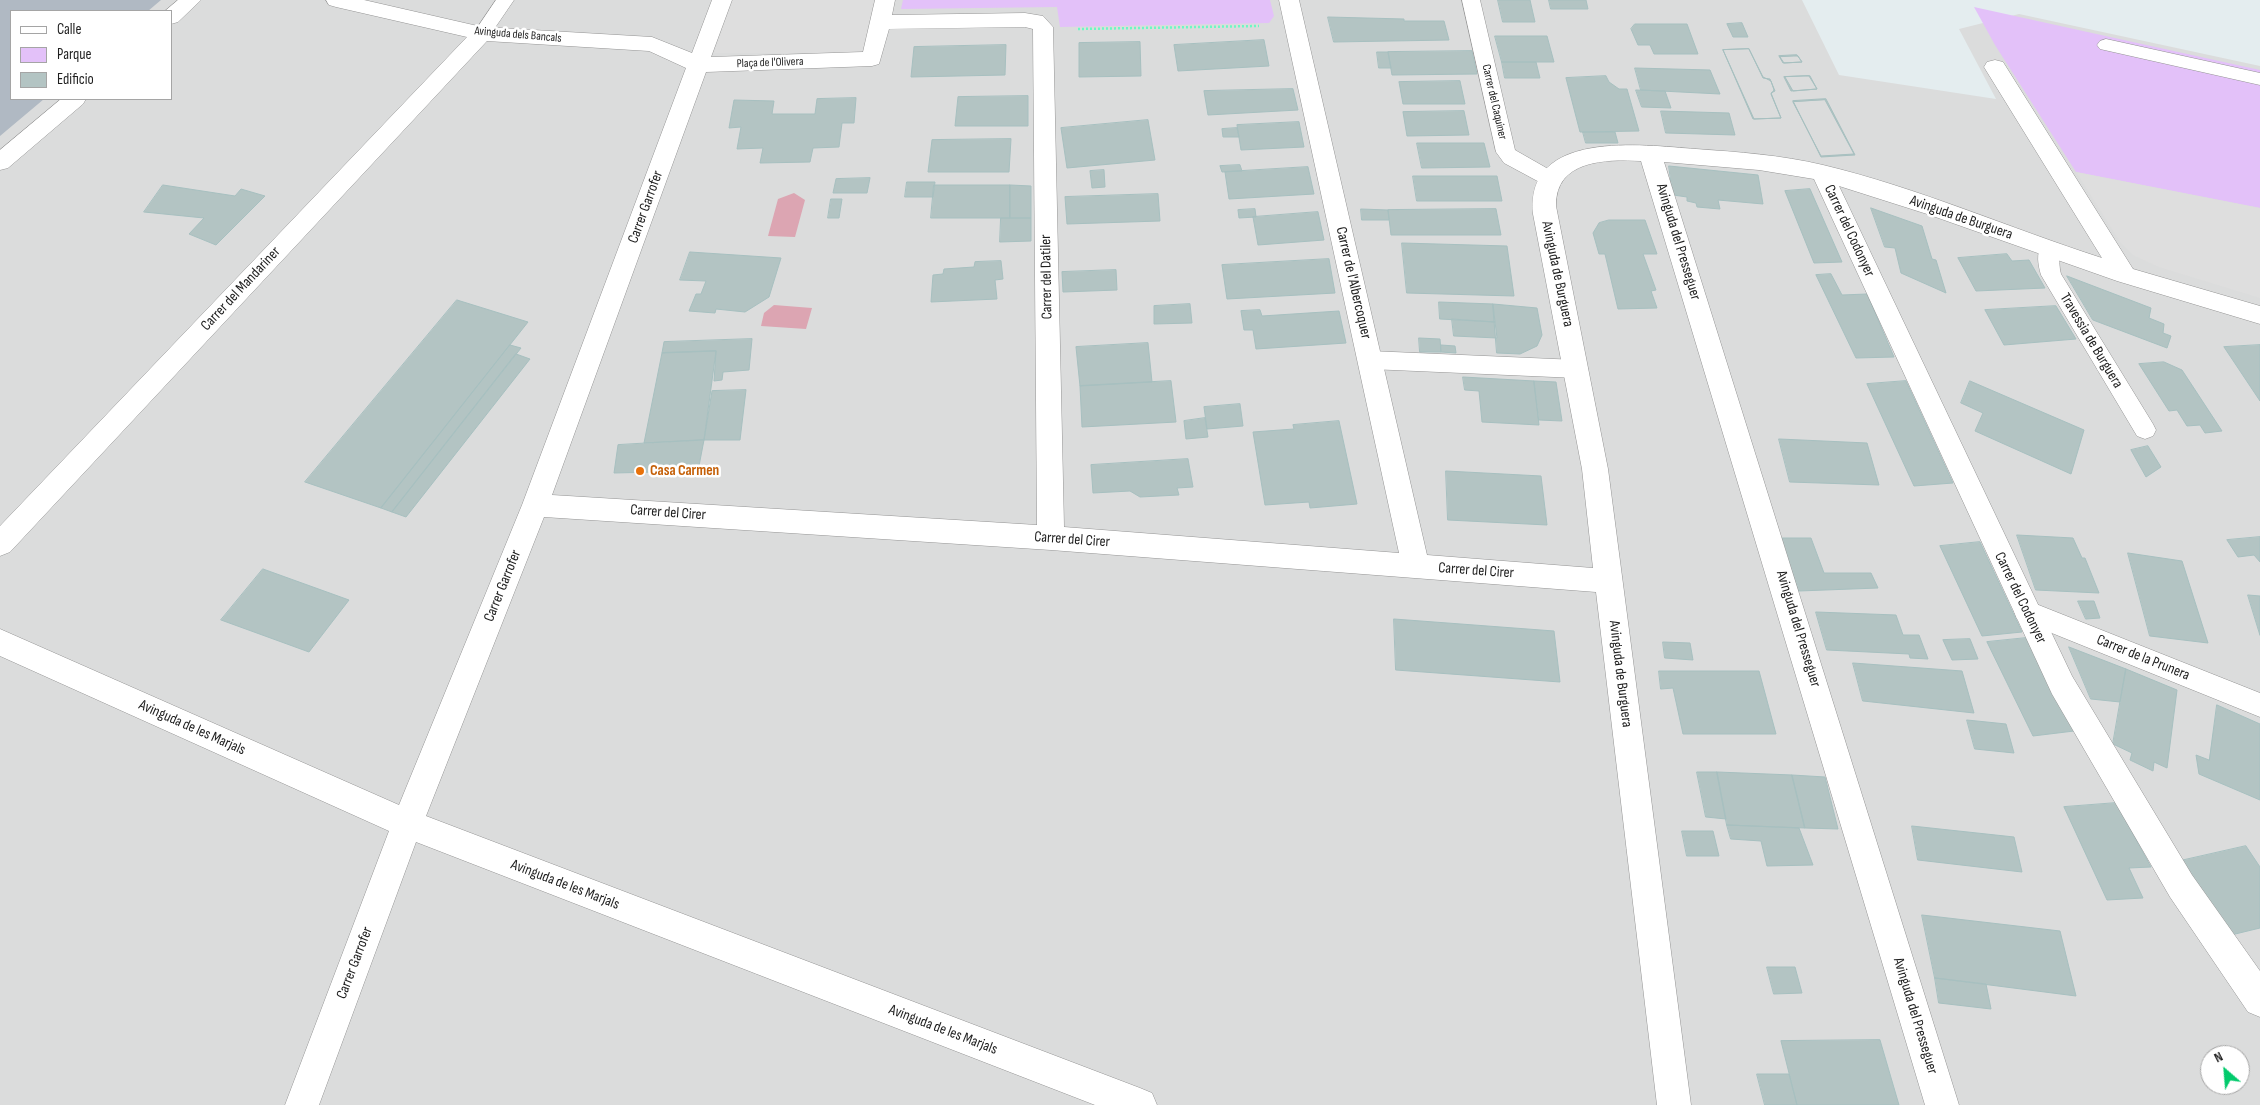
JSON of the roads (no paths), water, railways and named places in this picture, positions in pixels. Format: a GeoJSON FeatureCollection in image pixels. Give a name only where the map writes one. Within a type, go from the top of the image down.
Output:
{"type":"FeatureCollection","features":[{"type":"Feature","properties":{"kind":"street"},"geometry":{"type":"LineString","coordinates":[[172,16],[191,0]]}},
{"type":"Feature","properties":{"kind":"street","name":"Avinguda dels Bancals"},"geometry":{"type":"LineString","coordinates":[[336,0],[482,34],[652,44],[699,65]]}},
{"type":"Feature","properties":{"kind":"street"},"geometry":{"type":"LineString","coordinates":[[699,65],[722,0]]}},
{"type":"Feature","properties":{"kind":"street","name":"Plaça de l'Olivera"},"geometry":{"type":"LineString","coordinates":[[699,65],[872,60],[885,0]]}},
{"type":"Feature","properties":{"kind":"street","name":"Carrer de l'Albercoquer"},"geometry":{"type":"LineString","coordinates":[[1289,0],[1416,566]]}},
{"type":"Feature","properties":{"kind":"street","name":"Carrer del Datiler"},"geometry":{"type":"LineString","coordinates":[[880,22],[1040,25],[1051,538]]}},
{"type":"Feature","properties":{"kind":"street","name":"Carrer del Mandariner"},"geometry":{"type":"LineString","coordinates":[[0,544],[482,34]]}},
{"type":"Feature","properties":{"kind":"street","name":"Carrer Garrofer"},"geometry":{"type":"LineString","coordinates":[[302,1105],[407,824],[535,505],[699,65]]}},
{"type":"Feature","properties":{"kind":"street"},"geometry":{"type":"LineString","coordinates":[[1995,67],[2125,275]]}},
{"type":"Feature","properties":{"kind":"street"},"geometry":{"type":"LineString","coordinates":[[0,162],[73,100]]}},
{"type":"Feature","properties":{"kind":"street","name":"Avinguda de Burguera"},"geometry":{"type":"LineString","coordinates":[[1674,1105],[1595,469],[1543,201],[1544,191],[1550,179],[1566,165],[1587,157],[1623,153],[1650,153],[1748,161],[1822,173],[2125,275],[2260,315]]}},
{"type":"Feature","properties":{"kind":"street","name":"Avinguda del Presseguer"},"geometry":{"type":"LineString","coordinates":[[1650,153],[1792,609],[1942,1105]]}},
{"type":"Feature","properties":{"kind":"street","name":"Carrer del Codonyer"},"geometry":{"type":"LineString","coordinates":[[1822,173],[2062,685],[2134,809],[2204,922],[2260,1000]]}},
{"type":"Feature","properties":{"kind":"street","name":"Carrer del Cirer"},"geometry":{"type":"LineString","coordinates":[[535,505],[1051,538],[1609,580]]}},
{"type":"Feature","properties":{"kind":"street","name":"Avinguda de les Marjals"},"geometry":{"type":"LineString","coordinates":[[0,642],[407,824],[1140,1105]]}},
{"type":"Feature","properties":{"kind":"lane"},"geometry":{"type":"LineString","coordinates":[[482,34],[505,0]]}},
{"type":"Feature","properties":{"kind":"lane","name":"Carrer del Caquiner"},"geometry":{"type":"LineString","coordinates":[[1471,0],[1506,152],[1511,158],[1550,179]]}},
{"type":"Feature","properties":{"kind":"lane"},"geometry":{"type":"LineString","coordinates":[[2106,45],[2260,79]]}},
{"type":"Feature","properties":{"kind":"lane","name":"Travessia de Burguera"},"geometry":{"type":"LineString","coordinates":[[2049,249],[2048,265],[2051,275],[2145,430]]}},
{"type":"Feature","properties":{"kind":"lane"},"geometry":{"type":"LineString","coordinates":[[1370,360],[1577,369]]}},
{"type":"Feature","properties":{"kind":"lane","name":"Carrer de la Prunera"},"geometry":{"type":"LineString","coordinates":[[2026,611],[2260,705]]}},
{"type":"Feature","properties":{"kind":"place","name":"Casa Carmen"},"geometry":{"type":"Point","coordinates":[640,471]}}]}
